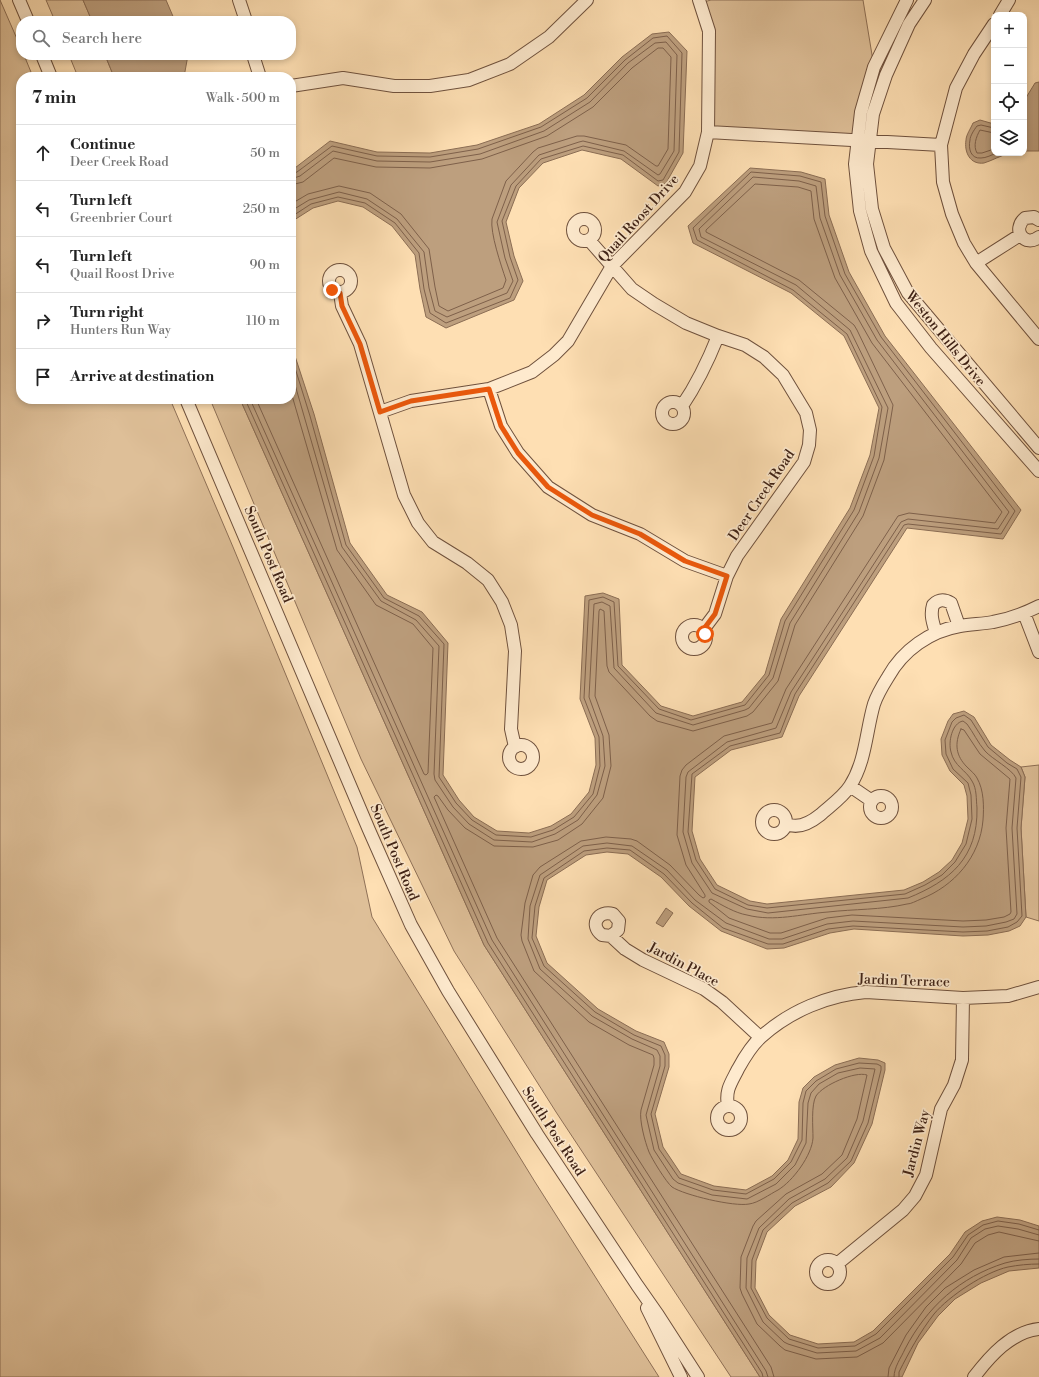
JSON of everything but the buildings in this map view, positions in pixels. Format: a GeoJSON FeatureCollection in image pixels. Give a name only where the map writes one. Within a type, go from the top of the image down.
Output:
{"type":"FeatureCollection","features":[{"type":"Feature","properties":{"kind":"street"},"geometry":{"type":"LineString","coordinates":[[19,0],[26,16]]}},
{"type":"Feature","properties":{"kind":"street"},"geometry":{"type":"LineString","coordinates":[[239,0],[244,16]]}},
{"type":"Feature","properties":{"kind":"street"},"geometry":{"type":"LineString","coordinates":[[296,85],[343,78],[394,86],[430,86],[469,80],[510,64],[549,37],[587,0]]}},
{"type":"Feature","properties":{"kind":"street","name":"Quail Roost Drive"},"geometry":{"type":"LineString","coordinates":[[380,412],[411,401],[489,389],[532,372],[554,356],[568,341],[612,266],[684,192],[700,166],[708,132],[709,31],[699,0]]}},
{"type":"Feature","properties":{"kind":"street","name":"Weston Hills Drive"},"geometry":{"type":"LineString","coordinates":[[907,0],[874,67],[861,112],[872,209],[884,248],[908,293],[1039,448]]}},
{"type":"Feature","properties":{"kind":"street","name":"Weston Hills Drive"},"geometry":{"type":"LineString","coordinates":[[925,0],[909,24],[886,75],[855,164],[860,212],[871,251],[896,303],[931,348],[1039,471]]}},
{"type":"Feature","properties":{"kind":"street"},"geometry":{"type":"LineString","coordinates":[[1002,12],[1010,0]]}},
{"type":"Feature","properties":{"kind":"street"},"geometry":{"type":"LineString","coordinates":[[991,28],[974,54],[956,88],[941,146],[943,182],[964,243],[976,263],[1039,339]]}},
{"type":"Feature","properties":{"kind":"street"},"geometry":{"type":"LineString","coordinates":[[44,60],[49,72]]}},
{"type":"Feature","properties":{"kind":"street"},"geometry":{"type":"LineString","coordinates":[[255,60],[258,72]]}},
{"type":"Feature","properties":{"kind":"street"},"geometry":{"type":"LineString","coordinates":[[708,132],[941,146]]}},
{"type":"Feature","properties":{"kind":"street"},"geometry":{"type":"LineString","coordinates":[[1039,220],[1034,217],[1025,218],[1019,226],[1020,235],[1027,240],[1032,241],[1039,238]]}},
{"type":"Feature","properties":{"kind":"street"},"geometry":{"type":"LineString","coordinates":[[976,263],[1020,235]]}},
{"type":"Feature","properties":{"kind":"street","name":"Deer Creek Road"},"geometry":{"type":"LineString","coordinates":[[589,240],[632,289],[654,304],[686,323],[744,345],[764,357],[783,375],[806,413],[810,430],[810,445],[804,462],[737,556],[727,576],[715,614],[703,630]]}},
{"type":"Feature","properties":{"kind":"street"},"geometry":{"type":"LineString","coordinates":[[340,293],[342,306],[360,344],[404,495],[418,523],[433,542],[467,563],[488,580],[502,602],[511,625],[515,651],[512,729],[515,747]]}},
{"type":"Feature","properties":{"kind":"street"},"geometry":{"type":"LineString","coordinates":[[682,406],[694,389],[718,336]]}},
{"type":"Feature","properties":{"kind":"street"},"geometry":{"type":"LineString","coordinates":[[489,389],[501,426],[518,453],[548,487],[592,515],[640,534],[685,561],[727,576]]}},
{"type":"Feature","properties":{"kind":"street","name":"South Post Road"},"geometry":{"type":"LineString","coordinates":[[188,404],[369,830],[411,925],[448,991],[537,1134],[698,1377]]}},
{"type":"Feature","properties":{"kind":"street"},"geometry":{"type":"LineString","coordinates":[[936,633],[931,616],[931,610],[933,605],[940,600],[946,600],[952,603],[959,626]]}},
{"type":"Feature","properties":{"kind":"street"},"geometry":{"type":"LineString","coordinates":[[787,824],[794,827],[813,821],[834,803],[850,786],[861,762],[875,703],[888,676],[906,653],[927,637],[936,633],[959,626],[993,622],[1024,613],[1039,606]]}},
{"type":"Feature","properties":{"kind":"street"},"geometry":{"type":"LineString","coordinates":[[1024,613],[1039,652]]}},
{"type":"Feature","properties":{"kind":"street"},"geometry":{"type":"LineString","coordinates":[[850,786],[872,801]]}},
{"type":"Feature","properties":{"kind":"street","name":"Jardin Place"},"geometry":{"type":"LineString","coordinates":[[611,936],[625,949],[643,960],[704,989],[722,1002],[760,1037]]}},
{"type":"Feature","properties":{"kind":"street","name":"Jardin Terrace"},"geometry":{"type":"LineString","coordinates":[[728,1106],[726,1096],[729,1086],[744,1059],[760,1037],[780,1022],[802,1009],[825,1000],[850,993],[866,992],[963,998],[1008,996],[1039,987]]}},
{"type":"Feature","properties":{"kind":"street","name":"Jardin Way"},"geometry":{"type":"LineString","coordinates":[[837,1264],[903,1210],[915,1196],[926,1175],[941,1109],[954,1085],[962,1060],[963,998]]}},
{"type":"Feature","properties":{"kind":"street","name":"South Post Road"},"geometry":{"type":"LineString","coordinates":[[636,1285],[651,1319],[681,1377]]}},
{"type":"Feature","properties":{"kind":"street"},"geometry":{"type":"LineString","coordinates":[[974,1377],[987,1360],[1006,1343],[1033,1330],[1039,1329]]}},
{"type":"Feature","properties":{"kind":"shaded area"},"geometry":{"type":"Polygon","coordinates":[[[0,0],[16,37],[16,60],[26,60],[31,72],[16,72],[16,404],[172,404],[357,847],[372,917],[535,1182],[659,1377],[0,1377],[0,0]]]}},
{"type":"Feature","properties":{"kind":"shaded area"},"geometry":{"type":"Polygon","coordinates":[[[46,0],[83,0],[90,16],[53,16],[46,0]]]}},
{"type":"Feature","properties":{"kind":"shaded area"},"geometry":{"type":"Polygon","coordinates":[[[711,0],[863,0],[874,67],[858,140],[708,132],[709,31],[700,3],[711,0]]]}},
{"type":"Feature","properties":{"kind":"shaded area"},"geometry":{"type":"Polygon","coordinates":[[[71,60],[107,60],[112,72],[76,72],[71,60]]]}},
{"type":"Feature","properties":{"kind":"shaded area"},"geometry":{"type":"Polygon","coordinates":[[[212,404],[242,404],[484,945],[760,1377],[731,1377],[556,1112],[454,951],[361,759],[212,404]]]}},
{"type":"Feature","properties":{"kind":"shaded area"},"geometry":{"type":"Polygon","coordinates":[[[1039,765],[1039,921],[1026,917],[1021,828],[1025,777],[1021,767],[1039,765]]]}},
{"type":"Feature","properties":{"kind":"water"},"geometry":{"type":"Polygon","coordinates":[[[83,0],[166,0],[173,16],[90,16],[83,0]]]}},
{"type":"Feature","properties":{"kind":"water"},"geometry":{"type":"Polygon","coordinates":[[[669,32],[687,51],[683,153],[666,183],[658,186],[621,159],[582,150],[543,163],[519,188],[506,222],[514,256],[523,281],[514,300],[446,328],[426,317],[415,255],[392,226],[363,207],[338,201],[313,208],[296,219],[296,167],[330,141],[377,152],[430,153],[477,145],[539,124],[584,95],[622,57],[652,34],[669,32]]]}},
{"type":"Feature","properties":{"kind":"water"},"geometry":{"type":"Polygon","coordinates":[[[107,60],[187,60],[185,72],[112,72],[107,60]]]}},
{"type":"Feature","properties":{"kind":"water"},"geometry":{"type":"Polygon","coordinates":[[[1039,82],[1039,151],[1027,151],[1027,96],[1035,83],[1039,82]]]}},
{"type":"Feature","properties":{"kind":"water"},"geometry":{"type":"Polygon","coordinates":[[[980,120],[991,123],[991,156],[1002,156],[984,163],[975,162],[969,157],[966,149],[966,138],[973,123],[980,120]]]}},
{"type":"Feature","properties":{"kind":"water"},"geometry":{"type":"Polygon","coordinates":[[[750,168],[801,172],[825,179],[829,215],[849,272],[885,336],[1021,510],[1003,539],[907,528],[799,696],[782,737],[731,750],[695,777],[692,831],[700,859],[717,885],[750,901],[767,904],[904,890],[923,882],[939,872],[952,860],[962,843],[968,819],[967,796],[964,785],[950,771],[942,755],[941,739],[948,721],[953,714],[964,711],[974,717],[991,745],[1021,767],[1025,777],[1021,828],[1026,917],[1020,926],[1009,931],[988,935],[963,936],[854,929],[830,933],[784,948],[767,949],[721,931],[689,906],[661,877],[628,854],[607,852],[586,855],[547,880],[539,907],[536,936],[547,963],[598,1009],[636,1031],[664,1042],[669,1054],[669,1067],[655,1114],[663,1147],[681,1174],[714,1186],[746,1190],[772,1176],[788,1160],[798,1139],[799,1102],[803,1088],[814,1077],[835,1065],[859,1058],[878,1060],[885,1063],[885,1070],[872,1124],[854,1163],[831,1187],[795,1206],[767,1232],[756,1261],[755,1288],[769,1315],[790,1335],[818,1344],[854,1342],[873,1331],[950,1254],[965,1232],[982,1221],[997,1217],[1020,1220],[1039,1226],[1039,1268],[1009,1271],[981,1283],[955,1299],[938,1316],[918,1343],[902,1377],[760,1377],[484,945],[242,404],[296,404],[296,359],[314,414],[350,543],[387,595],[422,612],[448,643],[443,775],[459,800],[474,817],[497,831],[529,833],[551,826],[571,814],[589,792],[596,765],[595,738],[580,699],[585,596],[603,593],[619,599],[622,665],[661,706],[693,716],[742,702],[765,674],[781,619],[850,508],[870,455],[879,408],[844,336],[791,293],[693,243],[688,226],[750,168]]]}},
{"type":"Feature","properties":{"kind":"water"},"geometry":{"type":"Polygon","coordinates":[[[666,908],[673,913],[663,927],[656,923],[666,908]]]}},
{"type":"Feature","properties":{"kind":"route"},"geometry":{"type":"LineString","coordinates":[[332,290],[340,293],[342,306],[360,344],[380,412],[411,401],[489,389],[501,426],[518,453],[548,487],[592,515],[640,534],[685,561],[727,576],[715,614],[703,630],[705,634]]}}]}
